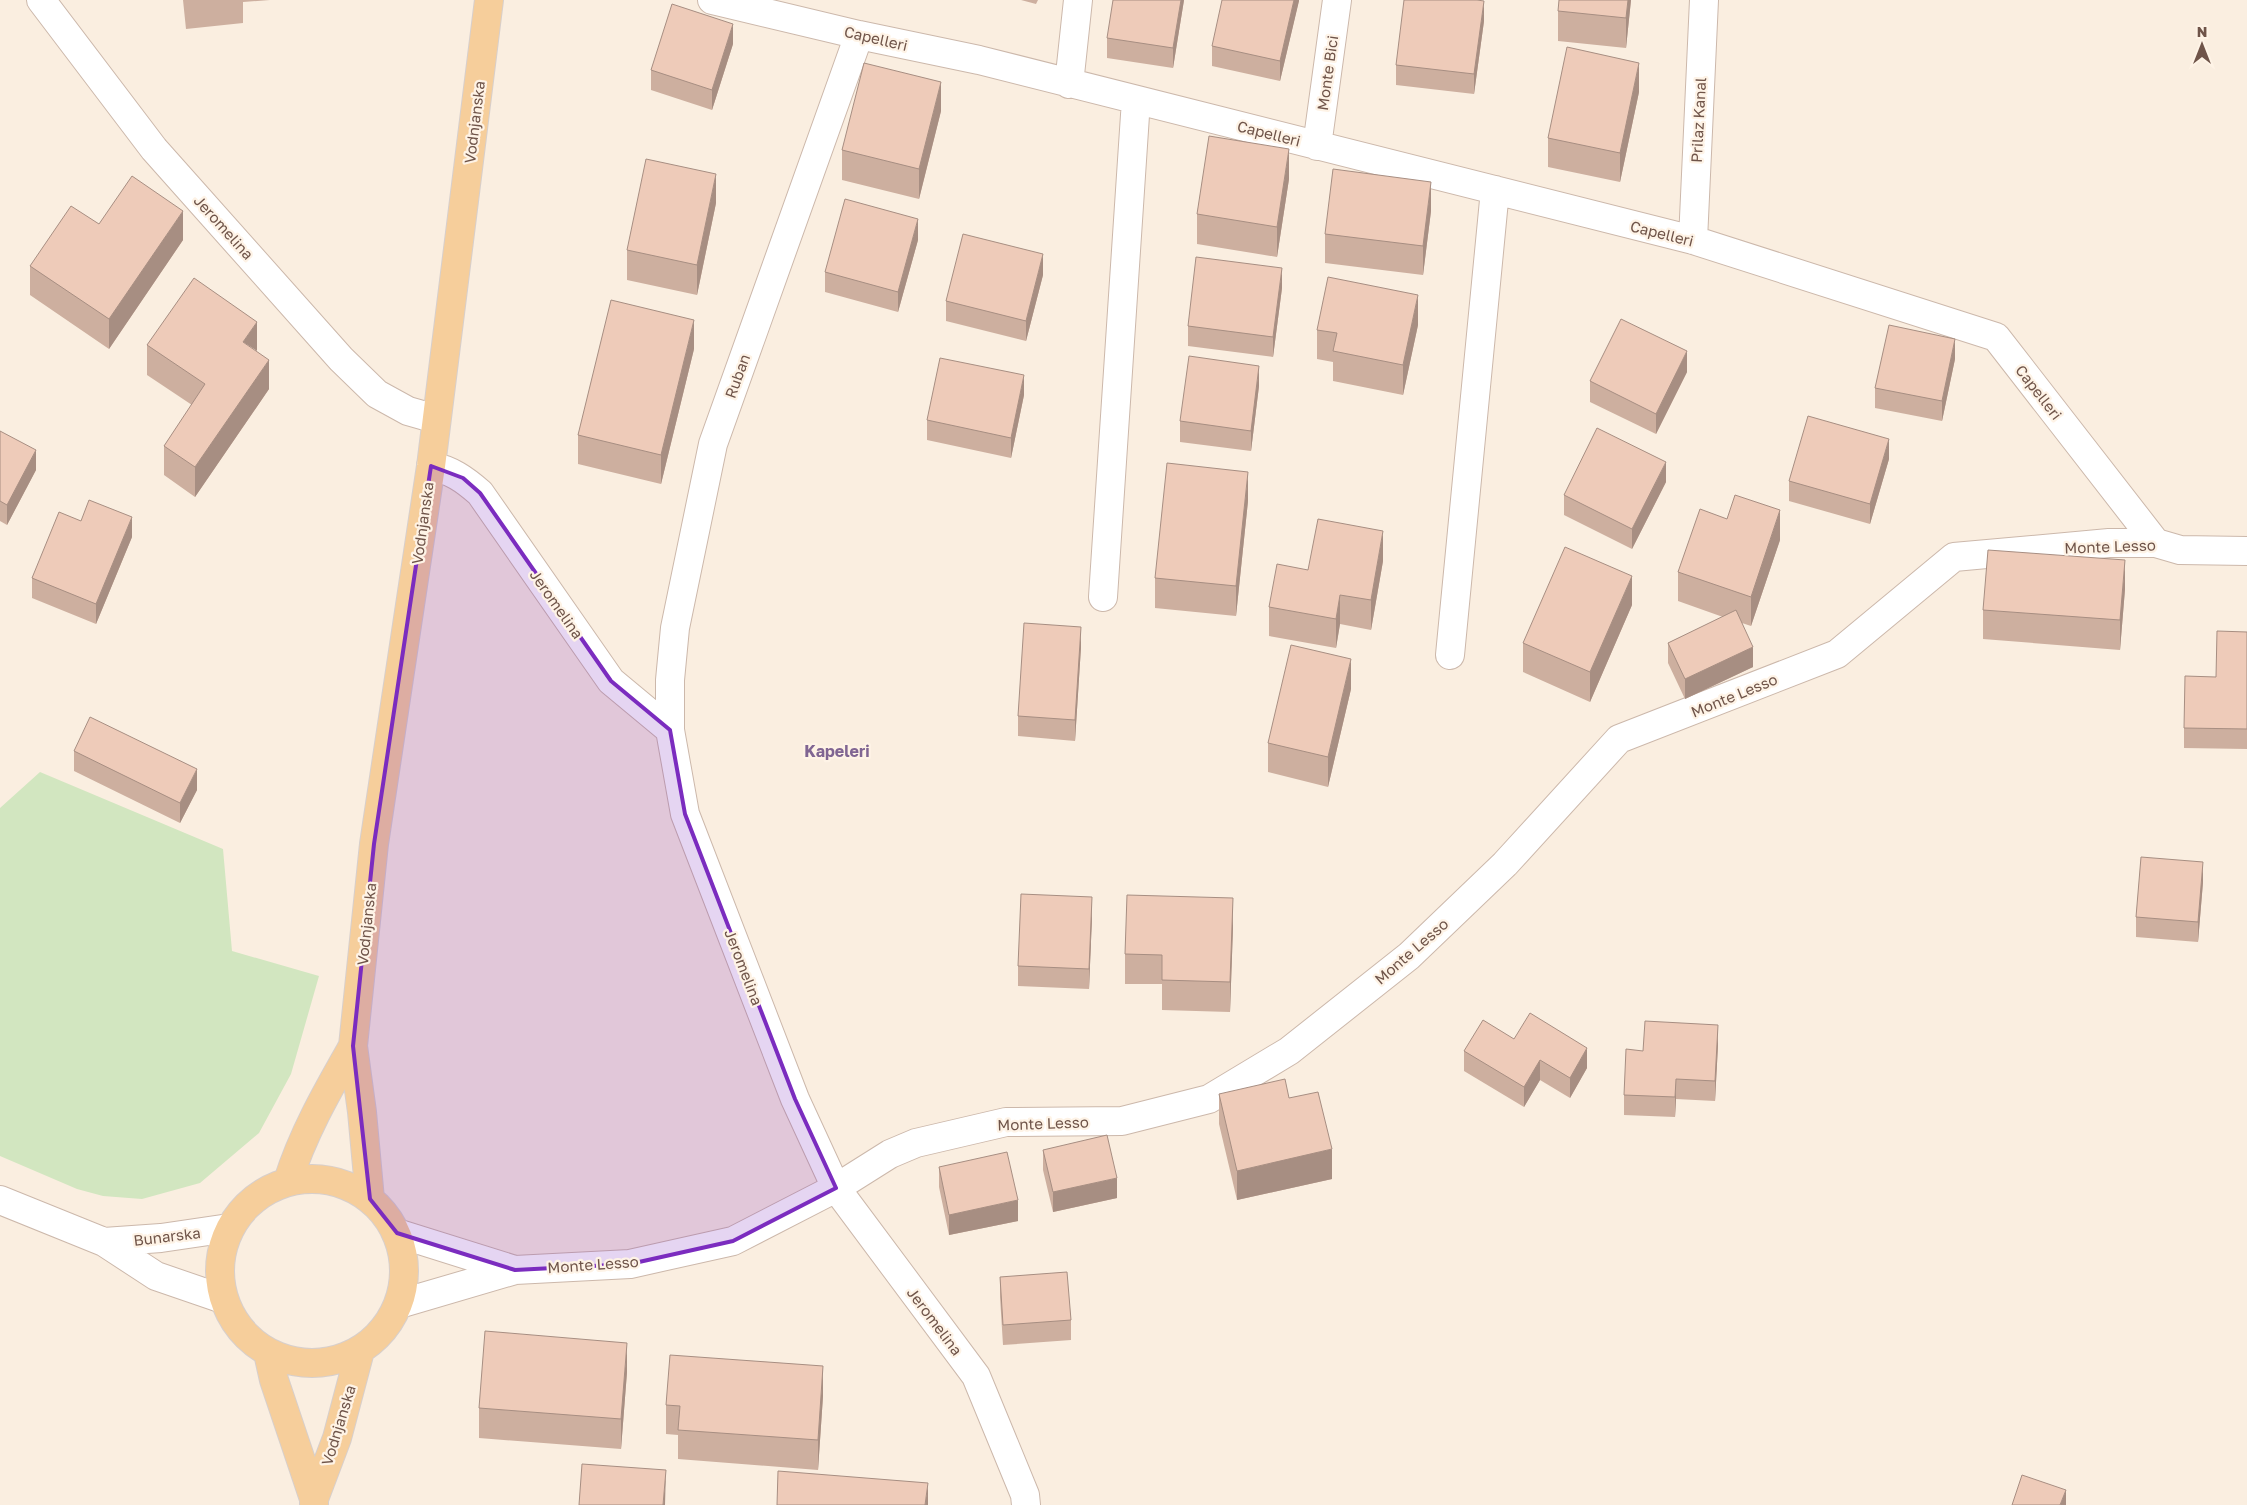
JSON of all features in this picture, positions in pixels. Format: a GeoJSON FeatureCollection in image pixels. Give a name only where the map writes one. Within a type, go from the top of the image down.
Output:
{"type":"FeatureCollection","features":[{"type":"Feature","properties":{"kind":"main road","name":"Vodnjanska"},"geometry":{"type":"LineString","coordinates":[[370,1198],[362,1112],[352,1046],[374,844],[431,466],[490,0]]}},
{"type":"Feature","properties":{"kind":"main road","name":"Vodnjanska"},"geometry":{"type":"LineString","coordinates":[[288,1181],[296,1157],[318,1108],[352,1046]]}},
{"type":"Feature","properties":{"kind":"main road"},"geometry":{"type":"LineString","coordinates":[[305,1178],[339,1182],[370,1198],[386,1214],[397,1233],[403,1250],[404,1286],[399,1304],[390,1322],[381,1333],[360,1351],[338,1360],[314,1364],[291,1361],[268,1353],[241,1330],[223,1299],[219,1275],[221,1251],[230,1228],[240,1212],[254,1198],[270,1188],[288,1181],[305,1178]]}},
{"type":"Feature","properties":{"kind":"main road","name":"Vodnjanska"},"geometry":{"type":"LineString","coordinates":[[314,1502],[337,1438],[360,1351]]}},
{"type":"Feature","properties":{"kind":"main road","name":"Vodnjanska"},"geometry":{"type":"LineString","coordinates":[[268,1353],[274,1380],[314,1502]]}},
{"type":"Feature","properties":{"kind":"street","name":"Jeromelina"},"geometry":{"type":"LineString","coordinates":[[41,0],[154,149],[341,359],[376,394],[408,411],[436,419]]}},
{"type":"Feature","properties":{"kind":"street","name":"Capelleri"},"geometry":{"type":"LineString","coordinates":[[712,0],[804,10],[859,35],[979,60],[1693,240],[1996,336],[2156,543]]}},
{"type":"Feature","properties":{"kind":"street"},"geometry":{"type":"LineString","coordinates":[[1069,84],[1078,0]]}},
{"type":"Feature","properties":{"kind":"street","name":"Monte Bici"},"geometry":{"type":"LineString","coordinates":[[1317,146],[1337,0]]}},
{"type":"Feature","properties":{"kind":"street","name":"Prilaz Kanal"},"geometry":{"type":"LineString","coordinates":[[1693,240],[1704,0]]}},
{"type":"Feature","properties":{"kind":"street","name":"Ruban"},"geometry":{"type":"LineString","coordinates":[[670,730],[670,680],[676,628],[713,444],[859,35]]}},
{"type":"Feature","properties":{"kind":"street"},"geometry":{"type":"LineString","coordinates":[[1103,597],[1136,100]]}},
{"type":"Feature","properties":{"kind":"street"},"geometry":{"type":"LineString","coordinates":[[1450,654],[1495,190]]}},
{"type":"Feature","properties":{"kind":"street","name":"Jeromelina"},"geometry":{"type":"LineString","coordinates":[[431,466],[445,469],[462,478],[480,493],[611,681],[670,730],[685,814],[795,1099],[836,1188],[976,1376],[1024,1495],[1026,1505]]}},
{"type":"Feature","properties":{"kind":"street","name":"Monte Lesso"},"geometry":{"type":"LineString","coordinates":[[399,1304],[515,1270],[630,1264],[733,1241],[836,1188],[890,1154],[916,1143],[1006,1122],[1122,1121],[1209,1099],[1289,1051],[1409,956],[1505,864],[1619,739],[1837,654],[1954,557],[2109,543],[2156,543],[2180,550],[2247,551]]}},
{"type":"Feature","properties":{"kind":"street","name":"Bunarska"},"geometry":{"type":"LineString","coordinates":[[0,1200],[104,1242],[156,1276],[223,1299]]}},
{"type":"Feature","properties":{"kind":"street","name":"Bunarska"},"geometry":{"type":"LineString","coordinates":[[104,1242],[161,1238],[230,1228]]}},
{"type":"Feature","properties":{"kind":"street","name":"Monte Lesso"},"geometry":{"type":"LineString","coordinates":[[397,1233],[515,1270]]}},
{"type":"Feature","properties":{"kind":"highlighted area"},"geometry":{"type":"Polygon","coordinates":[[[431,466],[463,478],[480,493],[611,681],[670,730],[685,814],[795,1099],[836,1188],[733,1241],[630,1264],[515,1270],[397,1233],[370,1199],[353,1046],[374,844],[431,466]]]}},
{"type":"Feature","properties":{"kind":"green space"},"geometry":{"type":"Polygon","coordinates":[[[40,772],[223,849],[232,951],[319,976],[291,1074],[259,1133],[200,1183],[142,1199],[103,1196],[77,1189],[0,1156],[0,808],[40,772]]]}},
{"type":"Feature","properties":{"kind":"building"},"geometry":{"type":"Polygon","coordinates":[[[1113,0],[1181,0],[1173,48],[1107,38],[1113,0]]]}},
{"type":"Feature","properties":{"kind":"building"},"geometry":{"type":"Polygon","coordinates":[[[1222,0],[1294,0],[1280,61],[1212,46],[1222,0]]]}},
{"type":"Feature","properties":{"kind":"building"},"geometry":{"type":"Polygon","coordinates":[[[1404,0],[1484,1],[1474,74],[1396,65],[1404,0]]]}},
{"type":"Feature","properties":{"kind":"building"},"geometry":{"type":"Polygon","coordinates":[[[1559,0],[1628,0],[1626,18],[1558,11],[1559,0]]]}},
{"type":"Feature","properties":{"kind":"building"},"geometry":{"type":"Polygon","coordinates":[[[672,4],[733,24],[712,90],[651,70],[672,4]]]}},
{"type":"Feature","properties":{"kind":"building"},"geometry":{"type":"Polygon","coordinates":[[[1567,47],[1639,63],[1620,153],[1548,138],[1567,47]]]}},
{"type":"Feature","properties":{"kind":"building"},"geometry":{"type":"Polygon","coordinates":[[[864,63],[941,82],[919,169],[842,150],[864,63]]]}},
{"type":"Feature","properties":{"kind":"building"},"geometry":{"type":"Polygon","coordinates":[[[1209,136],[1289,149],[1277,227],[1197,214],[1209,136]]]}},
{"type":"Feature","properties":{"kind":"building"},"geometry":{"type":"Polygon","coordinates":[[[646,159],[716,174],[697,265],[627,250],[646,159]]]}},
{"type":"Feature","properties":{"kind":"building"},"geometry":{"type":"Polygon","coordinates":[[[1333,169],[1431,182],[1423,246],[1325,234],[1333,169]]]}},
{"type":"Feature","properties":{"kind":"building"},"geometry":{"type":"Polygon","coordinates":[[[132,176],[183,211],[109,319],[30,266],[71,206],[99,224],[132,176]]]}},
{"type":"Feature","properties":{"kind":"building"},"geometry":{"type":"Polygon","coordinates":[[[845,199],[918,219],[898,292],[825,272],[845,199]]]}},
{"type":"Feature","properties":{"kind":"building"},"geometry":{"type":"Polygon","coordinates":[[[963,234],[1043,254],[1026,321],[946,301],[963,234]]]}},
{"type":"Feature","properties":{"kind":"building"},"geometry":{"type":"Polygon","coordinates":[[[1196,257],[1282,268],[1273,337],[1188,326],[1196,257]]]}},
{"type":"Feature","properties":{"kind":"building"},"geometry":{"type":"Polygon","coordinates":[[[1328,277],[1418,295],[1403,365],[1333,351],[1337,333],[1317,330],[1328,277]]]}},
{"type":"Feature","properties":{"kind":"building"},"geometry":{"type":"Polygon","coordinates":[[[194,278],[257,322],[243,342],[269,360],[195,467],[164,446],[205,384],[147,345],[194,278]]]}},
{"type":"Feature","properties":{"kind":"building"},"geometry":{"type":"Polygon","coordinates":[[[611,300],[694,320],[661,455],[578,435],[611,300]]]}},
{"type":"Feature","properties":{"kind":"building"},"geometry":{"type":"Polygon","coordinates":[[[1621,319],[1687,351],[1656,414],[1590,381],[1621,319]]]}},
{"type":"Feature","properties":{"kind":"building"},"geometry":{"type":"Polygon","coordinates":[[[1889,325],[1955,339],[1942,401],[1875,388],[1889,325]]]}},
{"type":"Feature","properties":{"kind":"building"},"geometry":{"type":"Polygon","coordinates":[[[1189,356],[1259,366],[1251,431],[1180,421],[1189,356]]]}},
{"type":"Feature","properties":{"kind":"building"},"geometry":{"type":"Polygon","coordinates":[[[940,358],[1024,375],[1011,438],[927,420],[940,358]]]}},
{"type":"Feature","properties":{"kind":"building"},"geometry":{"type":"Polygon","coordinates":[[[1808,416],[1889,439],[1870,504],[1789,481],[1808,416]]]}},
{"type":"Feature","properties":{"kind":"building"},"geometry":{"type":"Polygon","coordinates":[[[1597,428],[1666,462],[1632,529],[1564,495],[1597,428]]]}},
{"type":"Feature","properties":{"kind":"building"},"geometry":{"type":"Polygon","coordinates":[[[0,431],[36,450],[7,505],[0,501],[0,431]]]}},
{"type":"Feature","properties":{"kind":"building"},"geometry":{"type":"Polygon","coordinates":[[[1167,463],[1248,472],[1236,586],[1155,578],[1167,463]]]}},
{"type":"Feature","properties":{"kind":"building"},"geometry":{"type":"Polygon","coordinates":[[[1735,495],[1780,510],[1751,597],[1678,572],[1700,509],[1727,519],[1735,495]]]}},
{"type":"Feature","properties":{"kind":"building"},"geometry":{"type":"Polygon","coordinates":[[[89,500],[132,517],[96,604],[32,578],[59,512],[81,521],[89,500]]]}},
{"type":"Feature","properties":{"kind":"building"},"geometry":{"type":"Polygon","coordinates":[[[1318,519],[1383,531],[1371,600],[1340,595],[1336,619],[1269,607],[1277,564],[1308,570],[1318,519]]]}},
{"type":"Feature","properties":{"kind":"building"},"geometry":{"type":"Polygon","coordinates":[[[1565,547],[1632,576],[1590,672],[1523,643],[1565,547]]]}},
{"type":"Feature","properties":{"kind":"building"},"geometry":{"type":"Polygon","coordinates":[[[1988,550],[2125,560],[2120,620],[1983,610],[1988,550]]]}},
{"type":"Feature","properties":{"kind":"building"},"geometry":{"type":"Polygon","coordinates":[[[1736,610],[1753,647],[1685,679],[1668,643],[1736,610]]]}},
{"type":"Feature","properties":{"kind":"building"},"geometry":{"type":"Polygon","coordinates":[[[1024,623],[1081,627],[1075,720],[1018,716],[1024,623]]]}},
{"type":"Feature","properties":{"kind":"building"},"geometry":{"type":"Polygon","coordinates":[[[2217,631],[2247,632],[2247,729],[2184,728],[2185,676],[2216,677],[2217,631]]]}},
{"type":"Feature","properties":{"kind":"building"},"geometry":{"type":"Polygon","coordinates":[[[1291,645],[1351,659],[1328,757],[1268,743],[1291,645]]]}},
{"type":"Feature","properties":{"kind":"building"},"geometry":{"type":"Polygon","coordinates":[[[90,717],[197,769],[180,803],[74,751],[90,717]]]}},
{"type":"Feature","properties":{"kind":"building"},"geometry":{"type":"Polygon","coordinates":[[[2141,857],[2203,862],[2198,922],[2136,917],[2141,857]]]}},
{"type":"Feature","properties":{"kind":"building"},"geometry":{"type":"Polygon","coordinates":[[[1021,894],[1092,897],[1089,969],[1018,966],[1021,894]]]}},
{"type":"Feature","properties":{"kind":"building"},"geometry":{"type":"Polygon","coordinates":[[[1127,895],[1233,898],[1230,982],[1162,980],[1162,955],[1125,954],[1127,895]]]}},
{"type":"Feature","properties":{"kind":"building"},"geometry":{"type":"Polygon","coordinates":[[[1530,1013],[1587,1048],[1570,1078],[1540,1060],[1524,1087],[1464,1051],[1483,1020],[1514,1039],[1530,1013]]]}},
{"type":"Feature","properties":{"kind":"building"},"geometry":{"type":"Polygon","coordinates":[[[1645,1021],[1718,1025],[1715,1081],[1676,1079],[1675,1097],[1624,1095],[1626,1049],[1643,1051],[1645,1021]]]}},
{"type":"Feature","properties":{"kind":"building"},"geometry":{"type":"Polygon","coordinates":[[[1285,1079],[1289,1098],[1318,1092],[1332,1149],[1237,1171],[1219,1094],[1285,1079]]]}},
{"type":"Feature","properties":{"kind":"building"},"geometry":{"type":"Polygon","coordinates":[[[1107,1135],[1117,1178],[1053,1192],[1043,1150],[1107,1135]]]}},
{"type":"Feature","properties":{"kind":"building"},"geometry":{"type":"Polygon","coordinates":[[[1007,1152],[1018,1200],[949,1215],[939,1167],[1007,1152]]]}},
{"type":"Feature","properties":{"kind":"building"},"geometry":{"type":"Polygon","coordinates":[[[1067,1272],[1071,1320],[1003,1325],[1000,1277],[1067,1272]]]}},
{"type":"Feature","properties":{"kind":"building"},"geometry":{"type":"Polygon","coordinates":[[[485,1331],[627,1343],[621,1419],[479,1408],[485,1331]]]}},
{"type":"Feature","properties":{"kind":"building"},"geometry":{"type":"Polygon","coordinates":[[[670,1355],[823,1366],[818,1440],[678,1430],[680,1406],[666,1405],[670,1355]]]}},
{"type":"Feature","properties":{"kind":"building"},"geometry":{"type":"Polygon","coordinates":[[[582,1464],[666,1470],[663,1505],[579,1505],[582,1464]]]}},
{"type":"Feature","properties":{"kind":"building"},"geometry":{"type":"Polygon","coordinates":[[[778,1471],[928,1483],[925,1505],[777,1505],[778,1471]]]}},
{"type":"Feature","properties":{"kind":"building"},"geometry":{"type":"Polygon","coordinates":[[[2022,1475],[2066,1490],[2060,1505],[2012,1505],[2022,1475]]]}},
{"type":"Feature","properties":{"kind":"district","name":"Kapeleri"},"geometry":{"type":"Point","coordinates":[837,751]}}]}
